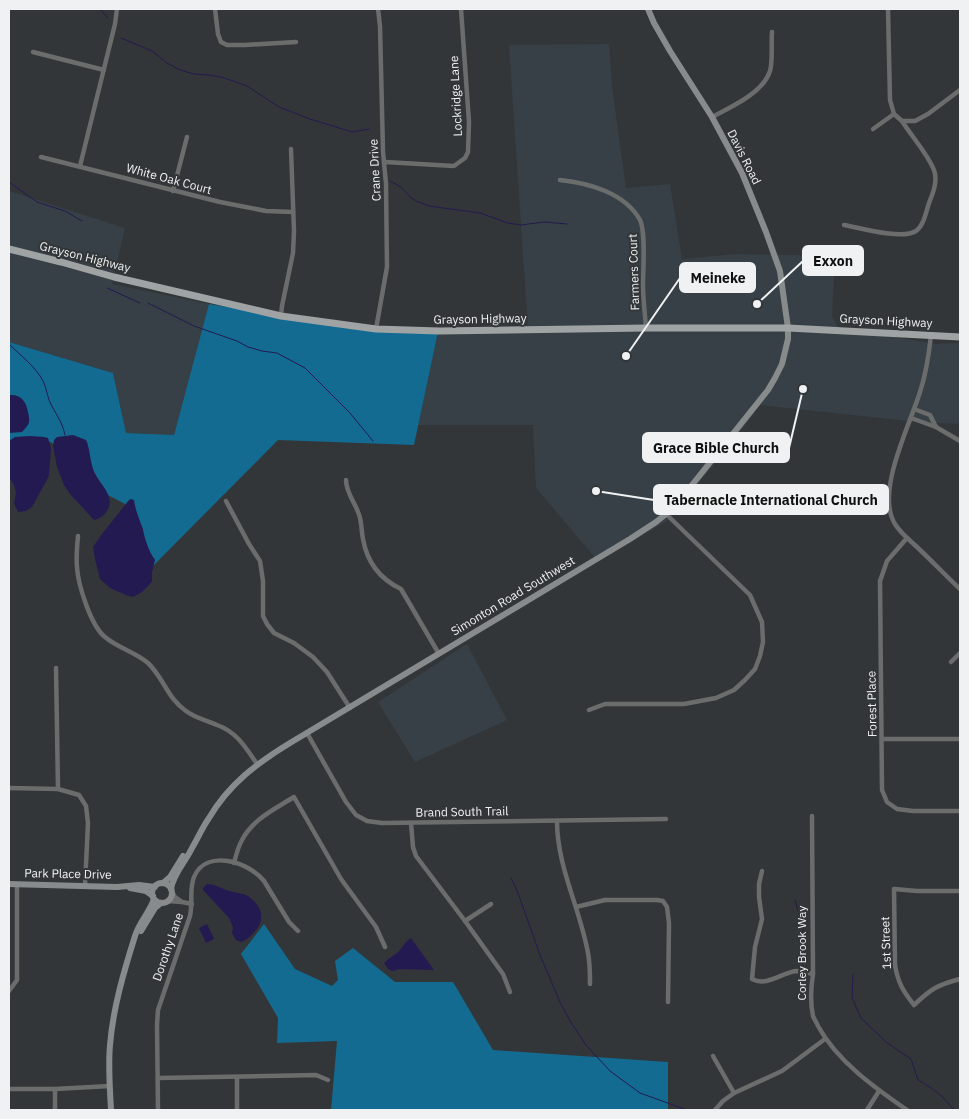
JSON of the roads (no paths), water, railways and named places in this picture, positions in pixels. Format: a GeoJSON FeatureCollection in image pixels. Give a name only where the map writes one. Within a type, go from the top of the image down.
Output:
{"type":"FeatureCollection","features":[{"type":"Feature","properties":{"kind":"main road","name":"Grayson Highway"},"geometry":{"type":"LineString","coordinates":[[9,249],[114,277],[281,316],[376,329],[439,331],[788,328],[960,337]]}},
{"type":"Feature","properties":{"kind":"street"},"geometry":{"type":"LineString","coordinates":[[80,166],[117,9]]}},
{"type":"Feature","properties":{"kind":"street"},"geometry":{"type":"LineString","coordinates":[[215,9],[218,34],[221,42],[228,45],[296,42]]}},
{"type":"Feature","properties":{"kind":"street","name":"Crane Drive"},"geometry":{"type":"LineString","coordinates":[[376,329],[387,267],[385,162],[383,152],[378,9]]}},
{"type":"Feature","properties":{"kind":"street","name":"Lockridge Lane"},"geometry":{"type":"LineString","coordinates":[[385,162],[454,166],[465,158],[468,152],[470,122],[461,9]]}},
{"type":"Feature","properties":{"kind":"street","name":"Davis Road"},"geometry":{"type":"LineString","coordinates":[[648,9],[670,51],[712,117],[742,173],[780,271],[788,328]]}},
{"type":"Feature","properties":{"kind":"street"},"geometry":{"type":"LineString","coordinates":[[844,224],[874,232],[908,234],[915,231],[920,226],[936,180],[930,163],[902,121],[894,114],[890,100],[888,9]]}},
{"type":"Feature","properties":{"kind":"street"},"geometry":{"type":"LineString","coordinates":[[712,117],[745,100],[766,80],[771,70],[772,32]]}},
{"type":"Feature","properties":{"kind":"street"},"geometry":{"type":"LineString","coordinates":[[33,52],[104,70]]}},
{"type":"Feature","properties":{"kind":"street"},"geometry":{"type":"LineString","coordinates":[[902,121],[916,121],[960,90]]}},
{"type":"Feature","properties":{"kind":"street"},"geometry":{"type":"LineString","coordinates":[[873,129],[894,114]]}},
{"type":"Feature","properties":{"kind":"street"},"geometry":{"type":"LineString","coordinates":[[173,190],[187,137]]}},
{"type":"Feature","properties":{"kind":"street"},"geometry":{"type":"LineString","coordinates":[[281,316],[293,253],[291,149]]}},
{"type":"Feature","properties":{"kind":"street","name":"White Oak Court"},"geometry":{"type":"LineString","coordinates":[[41,157],[220,202],[266,211],[293,212]]}},
{"type":"Feature","properties":{"kind":"street","name":"Farmers Court"},"geometry":{"type":"LineString","coordinates":[[560,180],[602,188],[630,206],[640,220],[643,229],[643,285],[646,328]]}},
{"type":"Feature","properties":{"kind":"street","name":"Simonton Road Southwest"},"geometry":{"type":"LineString","coordinates":[[172,891],[173,880],[208,819],[219,803],[243,776],[257,764],[648,528],[666,514],[694,484],[772,384],[784,358],[788,328]]}},
{"type":"Feature","properties":{"kind":"street"},"geometry":{"type":"LineString","coordinates":[[930,335],[926,370],[921,390],[896,459],[888,506],[894,523],[907,538],[960,589]]}},
{"type":"Feature","properties":{"kind":"street"},"geometry":{"type":"LineString","coordinates":[[914,409],[930,415],[936,427]]}},
{"type":"Feature","properties":{"kind":"street"},"geometry":{"type":"LineString","coordinates":[[911,418],[936,427],[960,441]]}},
{"type":"Feature","properties":{"kind":"street"},"geometry":{"type":"LineString","coordinates":[[346,480],[348,492],[359,513],[363,538],[372,565],[381,576],[392,585],[401,589],[439,654]]}},
{"type":"Feature","properties":{"kind":"street"},"geometry":{"type":"LineString","coordinates":[[226,501],[260,561],[263,581],[263,616],[267,624],[274,633],[294,643],[313,657],[327,672],[350,708]]}},
{"type":"Feature","properties":{"kind":"street"},"geometry":{"type":"LineString","coordinates":[[589,710],[605,704],[684,704],[716,698],[734,690],[755,669],[763,642],[762,622],[750,595],[666,514]]}},
{"type":"Feature","properties":{"kind":"street"},"geometry":{"type":"LineString","coordinates":[[78,536],[77,567],[80,588],[94,623],[101,634],[147,663],[157,674],[174,700],[185,711],[199,719],[222,726],[238,737],[257,764]]}},
{"type":"Feature","properties":{"kind":"street","name":"Forest Place"},"geometry":{"type":"LineString","coordinates":[[907,538],[887,561],[880,582],[882,790],[887,802],[896,809],[960,811]]}},
{"type":"Feature","properties":{"kind":"street"},"geometry":{"type":"LineString","coordinates":[[951,662],[960,653]]}},
{"type":"Feature","properties":{"kind":"street"},"geometry":{"type":"LineString","coordinates":[[56,668],[58,789]]}},
{"type":"Feature","properties":{"kind":"street","name":"Brand South Trail"},"geometry":{"type":"LineString","coordinates":[[307,733],[346,802],[356,815],[382,824],[666,819]]}},
{"type":"Feature","properties":{"kind":"street"},"geometry":{"type":"LineString","coordinates":[[882,739],[960,739]]}},
{"type":"Feature","properties":{"kind":"street"},"geometry":{"type":"LineString","coordinates":[[9,788],[58,789],[79,795],[86,806],[88,823],[85,885]]}},
{"type":"Feature","properties":{"kind":"street"},"geometry":{"type":"LineString","coordinates":[[234,863],[240,845],[249,829],[261,818],[294,797],[341,879],[376,927],[385,947]]}},
{"type":"Feature","properties":{"kind":"street","name":"Corley Brook Way"},"geometry":{"type":"LineString","coordinates":[[812,816],[813,974],[811,994],[813,1016],[825,1039],[843,1059],[879,1091],[907,1110]]}},
{"type":"Feature","properties":{"kind":"street"},"geometry":{"type":"LineString","coordinates":[[557,821],[562,860],[588,953],[590,984]]}},
{"type":"Feature","properties":{"kind":"street"},"geometry":{"type":"LineString","coordinates":[[411,823],[413,847],[416,856],[503,974],[510,992]]}},
{"type":"Feature","properties":{"kind":"street","name":"Simonton Road Southwest"},"geometry":{"type":"LineString","coordinates":[[163,883],[170,877],[197,838]]}},
{"type":"Feature","properties":{"kind":"street","name":"Dorothy Lane"},"geometry":{"type":"LineString","coordinates":[[158,1110],[158,1010],[190,916],[192,885],[200,868],[206,863],[215,860],[230,861],[251,870],[260,876],[289,922],[298,931]]}},
{"type":"Feature","properties":{"kind":"street"},"geometry":{"type":"LineString","coordinates":[[762,872],[759,896],[762,919],[755,947],[752,979],[758,982],[770,981],[801,971],[813,974]]}},
{"type":"Feature","properties":{"kind":"street"},"geometry":{"type":"LineString","coordinates":[[111,1110],[110,1047],[113,1019],[134,937],[152,906],[152,893],[160,883],[167,884],[175,896],[182,902]]}},
{"type":"Feature","properties":{"kind":"street","name":"Park Place Drive"},"geometry":{"type":"LineString","coordinates":[[9,884],[127,887],[146,891],[153,897]]}},
{"type":"Feature","properties":{"kind":"street"},"geometry":{"type":"LineString","coordinates":[[9,992],[17,980],[17,884]]}},
{"type":"Feature","properties":{"kind":"street","name":"Park Place Drive"},"geometry":{"type":"LineString","coordinates":[[127,887],[132,885],[155,887]]}},
{"type":"Feature","properties":{"kind":"street","name":"1st Street"},"geometry":{"type":"LineString","coordinates":[[960,891],[894,889],[895,965],[903,991],[914,1005],[930,991],[944,983],[960,979]]}},
{"type":"Feature","properties":{"kind":"street"},"geometry":{"type":"LineString","coordinates":[[133,942],[155,908],[172,896],[172,891]]}},
{"type":"Feature","properties":{"kind":"street"},"geometry":{"type":"LineString","coordinates":[[153,897],[164,902],[192,904]]}},
{"type":"Feature","properties":{"kind":"street"},"geometry":{"type":"LineString","coordinates":[[576,907],[605,900],[663,901],[667,907],[670,923],[668,1002]]}},
{"type":"Feature","properties":{"kind":"street"},"geometry":{"type":"LineString","coordinates":[[465,921],[491,904]]}},
{"type":"Feature","properties":{"kind":"street"},"geometry":{"type":"LineString","coordinates":[[714,1110],[734,1093],[782,1072],[825,1039]]}},
{"type":"Feature","properties":{"kind":"street"},"geometry":{"type":"LineString","coordinates":[[713,1056],[734,1093]]}},
{"type":"Feature","properties":{"kind":"street"},"geometry":{"type":"LineString","coordinates":[[158,1078],[316,1075],[328,1080]]}},
{"type":"Feature","properties":{"kind":"street"},"geometry":{"type":"LineString","coordinates":[[237,1077],[238,1110]]}},
{"type":"Feature","properties":{"kind":"street"},"geometry":{"type":"LineString","coordinates":[[9,1090],[110,1086]]}},
{"type":"Feature","properties":{"kind":"street"},"geometry":{"type":"LineString","coordinates":[[55,1089],[55,1110]]}},
{"type":"Feature","properties":{"kind":"street"},"geometry":{"type":"LineString","coordinates":[[866,1110],[879,1091]]}},
{"type":"Feature","properties":{"kind":"waterway"},"geometry":{"type":"LineString","coordinates":[[100,9],[108,18]]}},
{"type":"Feature","properties":{"kind":"waterway"},"geometry":{"type":"LineString","coordinates":[[121,38],[152,51],[167,63],[180,70],[194,74],[221,77],[247,86],[279,107],[310,119],[352,132],[369,129]]}},
{"type":"Feature","properties":{"kind":"waterway"},"geometry":{"type":"LineString","coordinates":[[390,181],[401,187],[416,201],[429,206],[480,213],[508,223],[521,225],[544,222],[567,224]]}},
{"type":"Feature","properties":{"kind":"waterway"},"geometry":{"type":"LineString","coordinates":[[9,182],[37,202],[65,211],[82,221]]}},
{"type":"Feature","properties":{"kind":"waterway"},"geometry":{"type":"LineString","coordinates":[[107,288],[140,303]]}},
{"type":"Feature","properties":{"kind":"waterway"},"geometry":{"type":"LineString","coordinates":[[148,303],[194,326],[237,341],[248,347],[277,353],[305,368],[350,413],[373,441]]}},
{"type":"Feature","properties":{"kind":"waterway"},"geometry":{"type":"LineString","coordinates":[[9,344],[40,376],[65,435]]}},
{"type":"Feature","properties":{"kind":"waterway"},"geometry":{"type":"LineString","coordinates":[[511,878],[560,1002],[586,1045],[610,1071],[640,1093],[687,1110]]}},
{"type":"Feature","properties":{"kind":"waterway"},"geometry":{"type":"LineString","coordinates":[[795,900],[803,929],[803,952],[806,953]]}},
{"type":"Feature","properties":{"kind":"waterway"},"geometry":{"type":"LineString","coordinates":[[853,974],[852,998],[861,1018],[886,1042],[911,1059],[918,1080],[938,1093],[954,1110]]}},
{"type":"Feature","properties":{"kind":"place","name":"Exxon"},"geometry":{"type":"Point","coordinates":[757,304]}},
{"type":"Feature","properties":{"kind":"place","name":"Meineke"},"geometry":{"type":"Point","coordinates":[626,356]}},
{"type":"Feature","properties":{"kind":"place","name":"Grace Bible Church"},"geometry":{"type":"Point","coordinates":[803,389]}},
{"type":"Feature","properties":{"kind":"place","name":"Tabernacle International Church"},"geometry":{"type":"Point","coordinates":[596,491]}}]}
